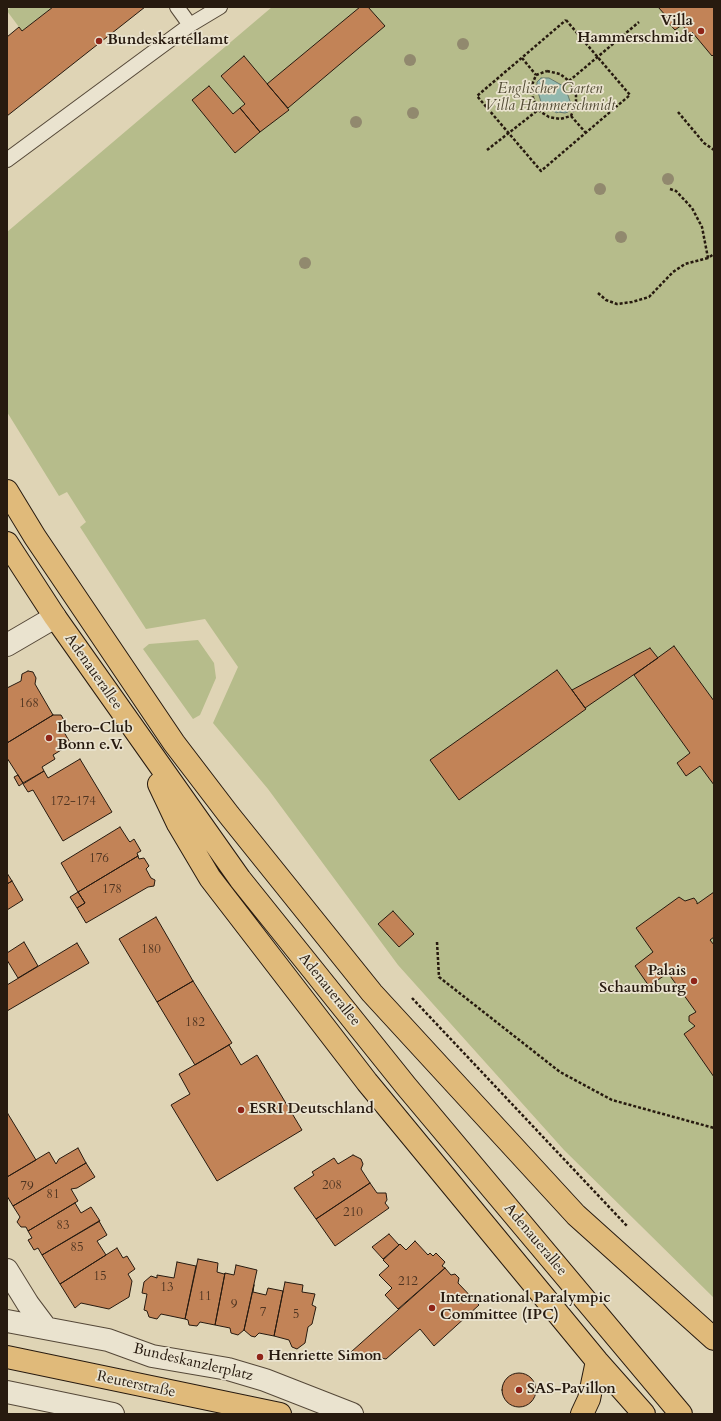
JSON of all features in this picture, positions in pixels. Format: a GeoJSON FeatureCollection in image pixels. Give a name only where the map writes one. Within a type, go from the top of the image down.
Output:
{"type":"FeatureCollection","features":[{"type":"Feature","properties":{"kind":"main road","name":"Adenauerallee"},"geometry":{"type":"LineString","coordinates":[[7,491],[35,536],[174,743],[228,815],[372,993],[576,1214],[714,1339]]}},
{"type":"Feature","properties":{"kind":"main road","name":"Adenauerallee"},"geometry":{"type":"LineString","coordinates":[[7,543],[55,617],[142,742],[240,878],[406,1086],[681,1414]]}},
{"type":"Feature","properties":{"kind":"main road"},"geometry":{"type":"LineString","coordinates":[[142,742],[175,817],[210,878],[367,1082],[597,1361],[644,1414]]}},
{"type":"Feature","properties":{"kind":"main road","name":"Reuterstraße"},"geometry":{"type":"LineString","coordinates":[[7,1357],[273,1412]]}},
{"type":"Feature","properties":{"kind":"main road"},"geometry":{"type":"LineString","coordinates":[[582,1414],[589,1400],[597,1361]]}},
{"type":"Feature","properties":{"kind":"street"},"geometry":{"type":"LineString","coordinates":[[7,644],[55,617]]}},
{"type":"Feature","properties":{"kind":"street"},"geometry":{"type":"LineString","coordinates":[[7,1270],[28,1304],[46,1328]]}},
{"type":"Feature","properties":{"kind":"street","name":"Bundeskanzlerplatz"},"geometry":{"type":"LineString","coordinates":[[7,1320],[108,1340],[152,1356],[228,1369],[265,1380],[352,1414]]}},
{"type":"Feature","properties":{"kind":"street"},"geometry":{"type":"LineString","coordinates":[[7,1392],[113,1414]]}},
{"type":"Feature","properties":{"kind":"lane"},"geometry":{"type":"LineString","coordinates":[[177,7],[190,25]]}},
{"type":"Feature","properties":{"kind":"lane"},"geometry":{"type":"LineString","coordinates":[[7,160],[190,25],[220,7]]}},
{"type":"Feature","properties":{"kind":"path"},"geometry":{"type":"LineString","coordinates":[[566,20],[599,58],[630,95],[541,171],[476,96],[566,20]]}},
{"type":"Feature","properties":{"kind":"path"},"geometry":{"type":"LineString","coordinates":[[569,81],[599,58],[639,22]]}},
{"type":"Feature","properties":{"kind":"path"},"geometry":{"type":"LineString","coordinates":[[522,58],[536,75]]}},
{"type":"Feature","properties":{"kind":"path"},"geometry":{"type":"LineString","coordinates":[[547,71],[560,74],[569,81],[576,92],[576,104],[571,116],[560,119],[549,117],[538,110],[533,98],[532,85],[536,75],[547,71]]}},
{"type":"Feature","properties":{"kind":"path"},"geometry":{"type":"LineString","coordinates":[[487,150],[538,110]]}},
{"type":"Feature","properties":{"kind":"path"},"geometry":{"type":"LineString","coordinates":[[678,112],[704,143],[714,150]]}},
{"type":"Feature","properties":{"kind":"path"},"geometry":{"type":"LineString","coordinates":[[571,116],[586,133]]}},
{"type":"Feature","properties":{"kind":"path"},"geometry":{"type":"LineString","coordinates":[[670,189],[676,191],[692,208],[702,227],[708,258]]}},
{"type":"Feature","properties":{"kind":"path"},"geometry":{"type":"LineString","coordinates":[[598,293],[606,300],[617,304],[638,300],[649,296],[674,272],[685,264],[708,258],[714,254]]}},
{"type":"Feature","properties":{"kind":"path"},"geometry":{"type":"LineString","coordinates":[[437,942],[439,977],[560,1072],[612,1100],[714,1128]]}},
{"type":"Feature","properties":{"kind":"path"},"geometry":{"type":"LineString","coordinates":[[406,992],[631,1230]]}},
{"type":"Feature","properties":{"kind":"green space"},"geometry":{"type":"Polygon","coordinates":[[[11,7],[53,7],[22,31],[7,11],[11,7]]]}},
{"type":"Feature","properties":{"kind":"green space","name":"Englischer Garten Villa Hammerschmidt"},"geometry":{"type":"Polygon","coordinates":[[[272,7],[714,7],[714,1298],[564,1150],[398,965],[268,789],[213,723],[238,667],[205,619],[146,629],[80,527],[86,522],[67,492],[59,496],[7,412],[7,232],[272,7]]]}},
{"type":"Feature","properties":{"kind":"green space"},"geometry":{"type":"Polygon","coordinates":[[[198,640],[214,663],[216,678],[200,715],[193,719],[143,649],[149,644],[198,640]]]}},
{"type":"Feature","properties":{"kind":"water"},"geometry":{"type":"Polygon","coordinates":[[[541,78],[549,78],[565,87],[571,104],[568,112],[557,113],[542,105],[537,89],[537,82],[541,78]]]}},
{"type":"Feature","properties":{"kind":"building"},"geometry":{"type":"Polygon","coordinates":[[[53,7],[145,7],[7,116],[7,37],[19,27],[22,31],[53,7]]]}},
{"type":"Feature","properties":{"kind":"building"},"geometry":{"type":"Polygon","coordinates":[[[360,7],[368,7],[385,26],[288,108],[267,84],[360,7]]]}},
{"type":"Feature","properties":{"kind":"building","name":"Villa Hammerschmidt"},"geometry":{"type":"Polygon","coordinates":[[[658,7],[714,7],[714,54],[712,56],[692,32],[690,34],[682,25],[675,30],[665,19],[667,17],[658,7]]]}},
{"type":"Feature","properties":{"kind":"building"},"geometry":{"type":"Polygon","coordinates":[[[244,56],[289,110],[260,132],[240,108],[245,104],[221,76],[244,56]]]}},
{"type":"Feature","properties":{"kind":"building"},"geometry":{"type":"Polygon","coordinates":[[[209,86],[233,114],[240,108],[260,132],[235,153],[192,100],[209,86]]]}},
{"type":"Feature","properties":{"kind":"building"},"geometry":{"type":"Polygon","coordinates":[[[674,646],[714,701],[714,785],[700,766],[686,776],[677,763],[690,753],[634,675],[674,646]]]}},
{"type":"Feature","properties":{"kind":"building"},"geometry":{"type":"Polygon","coordinates":[[[650,648],[658,658],[585,708],[572,690],[650,648]]]}},
{"type":"Feature","properties":{"kind":"building"},"geometry":{"type":"Polygon","coordinates":[[[557,670],[586,709],[459,800],[430,760],[557,670]]]}},
{"type":"Feature","properties":{"kind":"building"},"geometry":{"type":"Polygon","coordinates":[[[28,671],[33,672],[36,678],[35,684],[53,715],[7,743],[7,688],[21,681],[22,674],[28,671]]]}},
{"type":"Feature","properties":{"kind":"building"},"geometry":{"type":"Polygon","coordinates":[[[53,715],[61,715],[65,722],[61,727],[71,744],[53,755],[55,759],[42,767],[44,771],[23,783],[7,758],[7,743],[53,715]]]}},
{"type":"Feature","properties":{"kind":"building"},"geometry":{"type":"Polygon","coordinates":[[[80,759],[112,812],[63,841],[33,790],[28,792],[23,784],[44,771],[48,778],[80,759]]]}},
{"type":"Feature","properties":{"kind":"building"},"geometry":{"type":"Polygon","coordinates":[[[18,775],[23,783],[19,786],[14,777],[18,775]]]}},
{"type":"Feature","properties":{"kind":"building"},"geometry":{"type":"Polygon","coordinates":[[[120,827],[130,842],[134,839],[141,851],[137,853],[138,856],[78,892],[61,863],[120,827]]]}},
{"type":"Feature","properties":{"kind":"building"},"geometry":{"type":"Polygon","coordinates":[[[138,856],[139,859],[144,858],[149,866],[146,869],[151,878],[155,880],[154,886],[148,887],[86,923],[77,908],[85,903],[78,892],[138,856]]]}},
{"type":"Feature","properties":{"kind":"building"},"geometry":{"type":"Polygon","coordinates":[[[7,873],[12,881],[7,884],[7,873]]]}},
{"type":"Feature","properties":{"kind":"building"},"geometry":{"type":"Polygon","coordinates":[[[12,881],[23,900],[7,910],[7,884],[12,881]]]}},
{"type":"Feature","properties":{"kind":"building"},"geometry":{"type":"Polygon","coordinates":[[[78,892],[85,903],[77,908],[70,897],[78,892]]]}},
{"type":"Feature","properties":{"kind":"building","name":"Palais Schaumburg"},"geometry":{"type":"Polygon","coordinates":[[[714,892],[714,937],[710,940],[714,945],[714,1077],[684,1034],[695,1026],[689,1021],[689,1016],[696,1012],[668,973],[649,986],[635,966],[653,952],[636,928],[679,897],[685,901],[694,898],[697,904],[714,892]]]}},
{"type":"Feature","properties":{"kind":"building"},"geometry":{"type":"Polygon","coordinates":[[[393,911],[414,934],[399,947],[378,924],[393,911]]]}},
{"type":"Feature","properties":{"kind":"building"},"geometry":{"type":"Polygon","coordinates":[[[156,917],[193,981],[157,1002],[119,939],[156,917]]]}},
{"type":"Feature","properties":{"kind":"building"},"geometry":{"type":"Polygon","coordinates":[[[24,942],[38,966],[18,978],[7,960],[7,953],[24,942]]]}},
{"type":"Feature","properties":{"kind":"building"},"geometry":{"type":"Polygon","coordinates":[[[77,943],[89,963],[7,1011],[7,985],[77,943]]]}},
{"type":"Feature","properties":{"kind":"building"},"geometry":{"type":"Polygon","coordinates":[[[193,981],[232,1043],[195,1065],[157,1002],[193,981]]]}},
{"type":"Feature","properties":{"kind":"building"},"geometry":{"type":"Polygon","coordinates":[[[229,1045],[241,1065],[257,1055],[302,1130],[217,1181],[171,1105],[190,1094],[179,1074],[229,1045]]]}},
{"type":"Feature","properties":{"kind":"building"},"geometry":{"type":"Polygon","coordinates":[[[8,1114],[36,1160],[7,1177],[7,1115],[8,1114]]]}},
{"type":"Feature","properties":{"kind":"building"},"geometry":{"type":"Polygon","coordinates":[[[78,1148],[86,1163],[13,1206],[7,1196],[7,1177],[49,1152],[56,1164],[59,1159],[78,1148]]]}},
{"type":"Feature","properties":{"kind":"building"},"geometry":{"type":"Polygon","coordinates":[[[353,1155],[361,1159],[363,1164],[361,1169],[370,1183],[316,1219],[294,1188],[314,1175],[312,1172],[334,1158],[338,1164],[353,1155]]]}},
{"type":"Feature","properties":{"kind":"building"},"geometry":{"type":"Polygon","coordinates":[[[86,1163],[95,1177],[77,1188],[71,1189],[78,1201],[28,1231],[26,1227],[21,1227],[17,1222],[20,1217],[13,1206],[86,1163]]]}},
{"type":"Feature","properties":{"kind":"building"},"geometry":{"type":"Polygon","coordinates":[[[370,1183],[377,1193],[386,1193],[387,1200],[385,1203],[389,1208],[335,1246],[316,1219],[370,1183]]]}},
{"type":"Feature","properties":{"kind":"building"},"geometry":{"type":"Polygon","coordinates":[[[75,1203],[81,1213],[91,1207],[100,1221],[42,1255],[38,1248],[34,1250],[28,1240],[32,1238],[28,1231],[75,1203]]]}},
{"type":"Feature","properties":{"kind":"building"},"geometry":{"type":"Polygon","coordinates":[[[99,1221],[107,1235],[97,1241],[106,1255],[60,1284],[42,1255],[99,1221]]]}},
{"type":"Feature","properties":{"kind":"building"},"geometry":{"type":"Polygon","coordinates":[[[389,1234],[399,1245],[383,1259],[372,1247],[389,1234]]]}},
{"type":"Feature","properties":{"kind":"building"},"geometry":{"type":"Polygon","coordinates":[[[415,1241],[428,1255],[430,1253],[433,1256],[436,1253],[445,1262],[442,1266],[445,1268],[398,1309],[385,1295],[392,1288],[379,1275],[389,1266],[383,1260],[400,1244],[406,1250],[415,1241]]]}},
{"type":"Feature","properties":{"kind":"building"},"geometry":{"type":"Polygon","coordinates":[[[117,1248],[123,1258],[127,1256],[135,1269],[128,1274],[132,1281],[129,1297],[109,1309],[81,1303],[75,1308],[60,1284],[117,1248]]]}},
{"type":"Feature","properties":{"kind":"building"},"geometry":{"type":"Polygon","coordinates":[[[198,1259],[218,1263],[217,1272],[225,1273],[215,1325],[200,1322],[197,1326],[189,1325],[188,1320],[185,1319],[198,1259]]]}},
{"type":"Feature","properties":{"kind":"building"},"geometry":{"type":"Polygon","coordinates":[[[177,1262],[196,1266],[185,1319],[161,1314],[157,1319],[149,1317],[147,1311],[144,1310],[147,1294],[142,1293],[144,1282],[151,1276],[157,1278],[157,1275],[174,1278],[177,1262]]]}},
{"type":"Feature","properties":{"kind":"building"},"geometry":{"type":"Polygon","coordinates":[[[236,1265],[257,1270],[244,1330],[238,1335],[231,1333],[230,1328],[215,1325],[225,1273],[234,1275],[236,1265]]]}},
{"type":"Feature","properties":{"kind":"building"},"geometry":{"type":"Polygon","coordinates":[[[445,1268],[451,1275],[455,1274],[459,1278],[458,1283],[479,1305],[434,1346],[420,1329],[386,1359],[351,1352],[445,1268]]]}},
{"type":"Feature","properties":{"kind":"building"},"geometry":{"type":"Polygon","coordinates":[[[285,1282],[303,1285],[302,1292],[315,1294],[312,1305],[316,1307],[312,1324],[308,1327],[305,1343],[297,1349],[292,1347],[289,1340],[274,1336],[285,1282]]]}},
{"type":"Feature","properties":{"kind":"building"},"geometry":{"type":"Polygon","coordinates":[[[254,1285],[253,1292],[266,1295],[268,1288],[283,1291],[274,1336],[259,1333],[255,1337],[251,1336],[244,1330],[254,1285]]]}},
{"type":"Feature","properties":{"kind":"building","name":"SAS-Pavillon"},"geometry":{"type":"Polygon","coordinates":[[[519,1373],[531,1378],[536,1390],[531,1402],[519,1407],[507,1402],[502,1390],[507,1378],[519,1373]]]}},
{"type":"Feature","properties":{"kind":"place","name":"Villa Hammerschmidt"},"geometry":{"type":"Point","coordinates":[701,31]}},
{"type":"Feature","properties":{"kind":"place","name":"Bundeskartellamt"},"geometry":{"type":"Point","coordinates":[99,41]}},
{"type":"Feature","properties":{"kind":"place","name":"Ibero-Club Bonn e.V."},"geometry":{"type":"Point","coordinates":[49,738]}},
{"type":"Feature","properties":{"kind":"place","name":"Palais Schaumburg"},"geometry":{"type":"Point","coordinates":[694,981]}},
{"type":"Feature","properties":{"kind":"place","name":"ESRI Deutschland"},"geometry":{"type":"Point","coordinates":[241,1110]}},
{"type":"Feature","properties":{"kind":"place","name":"International Paralympic Committee (IPC)"},"geometry":{"type":"Point","coordinates":[432,1308]}},
{"type":"Feature","properties":{"kind":"place","name":"Henriette Simon"},"geometry":{"type":"Point","coordinates":[260,1357]}},
{"type":"Feature","properties":{"kind":"place","name":"SAS-Pavillon"},"geometry":{"type":"Point","coordinates":[519,1390]}}]}
